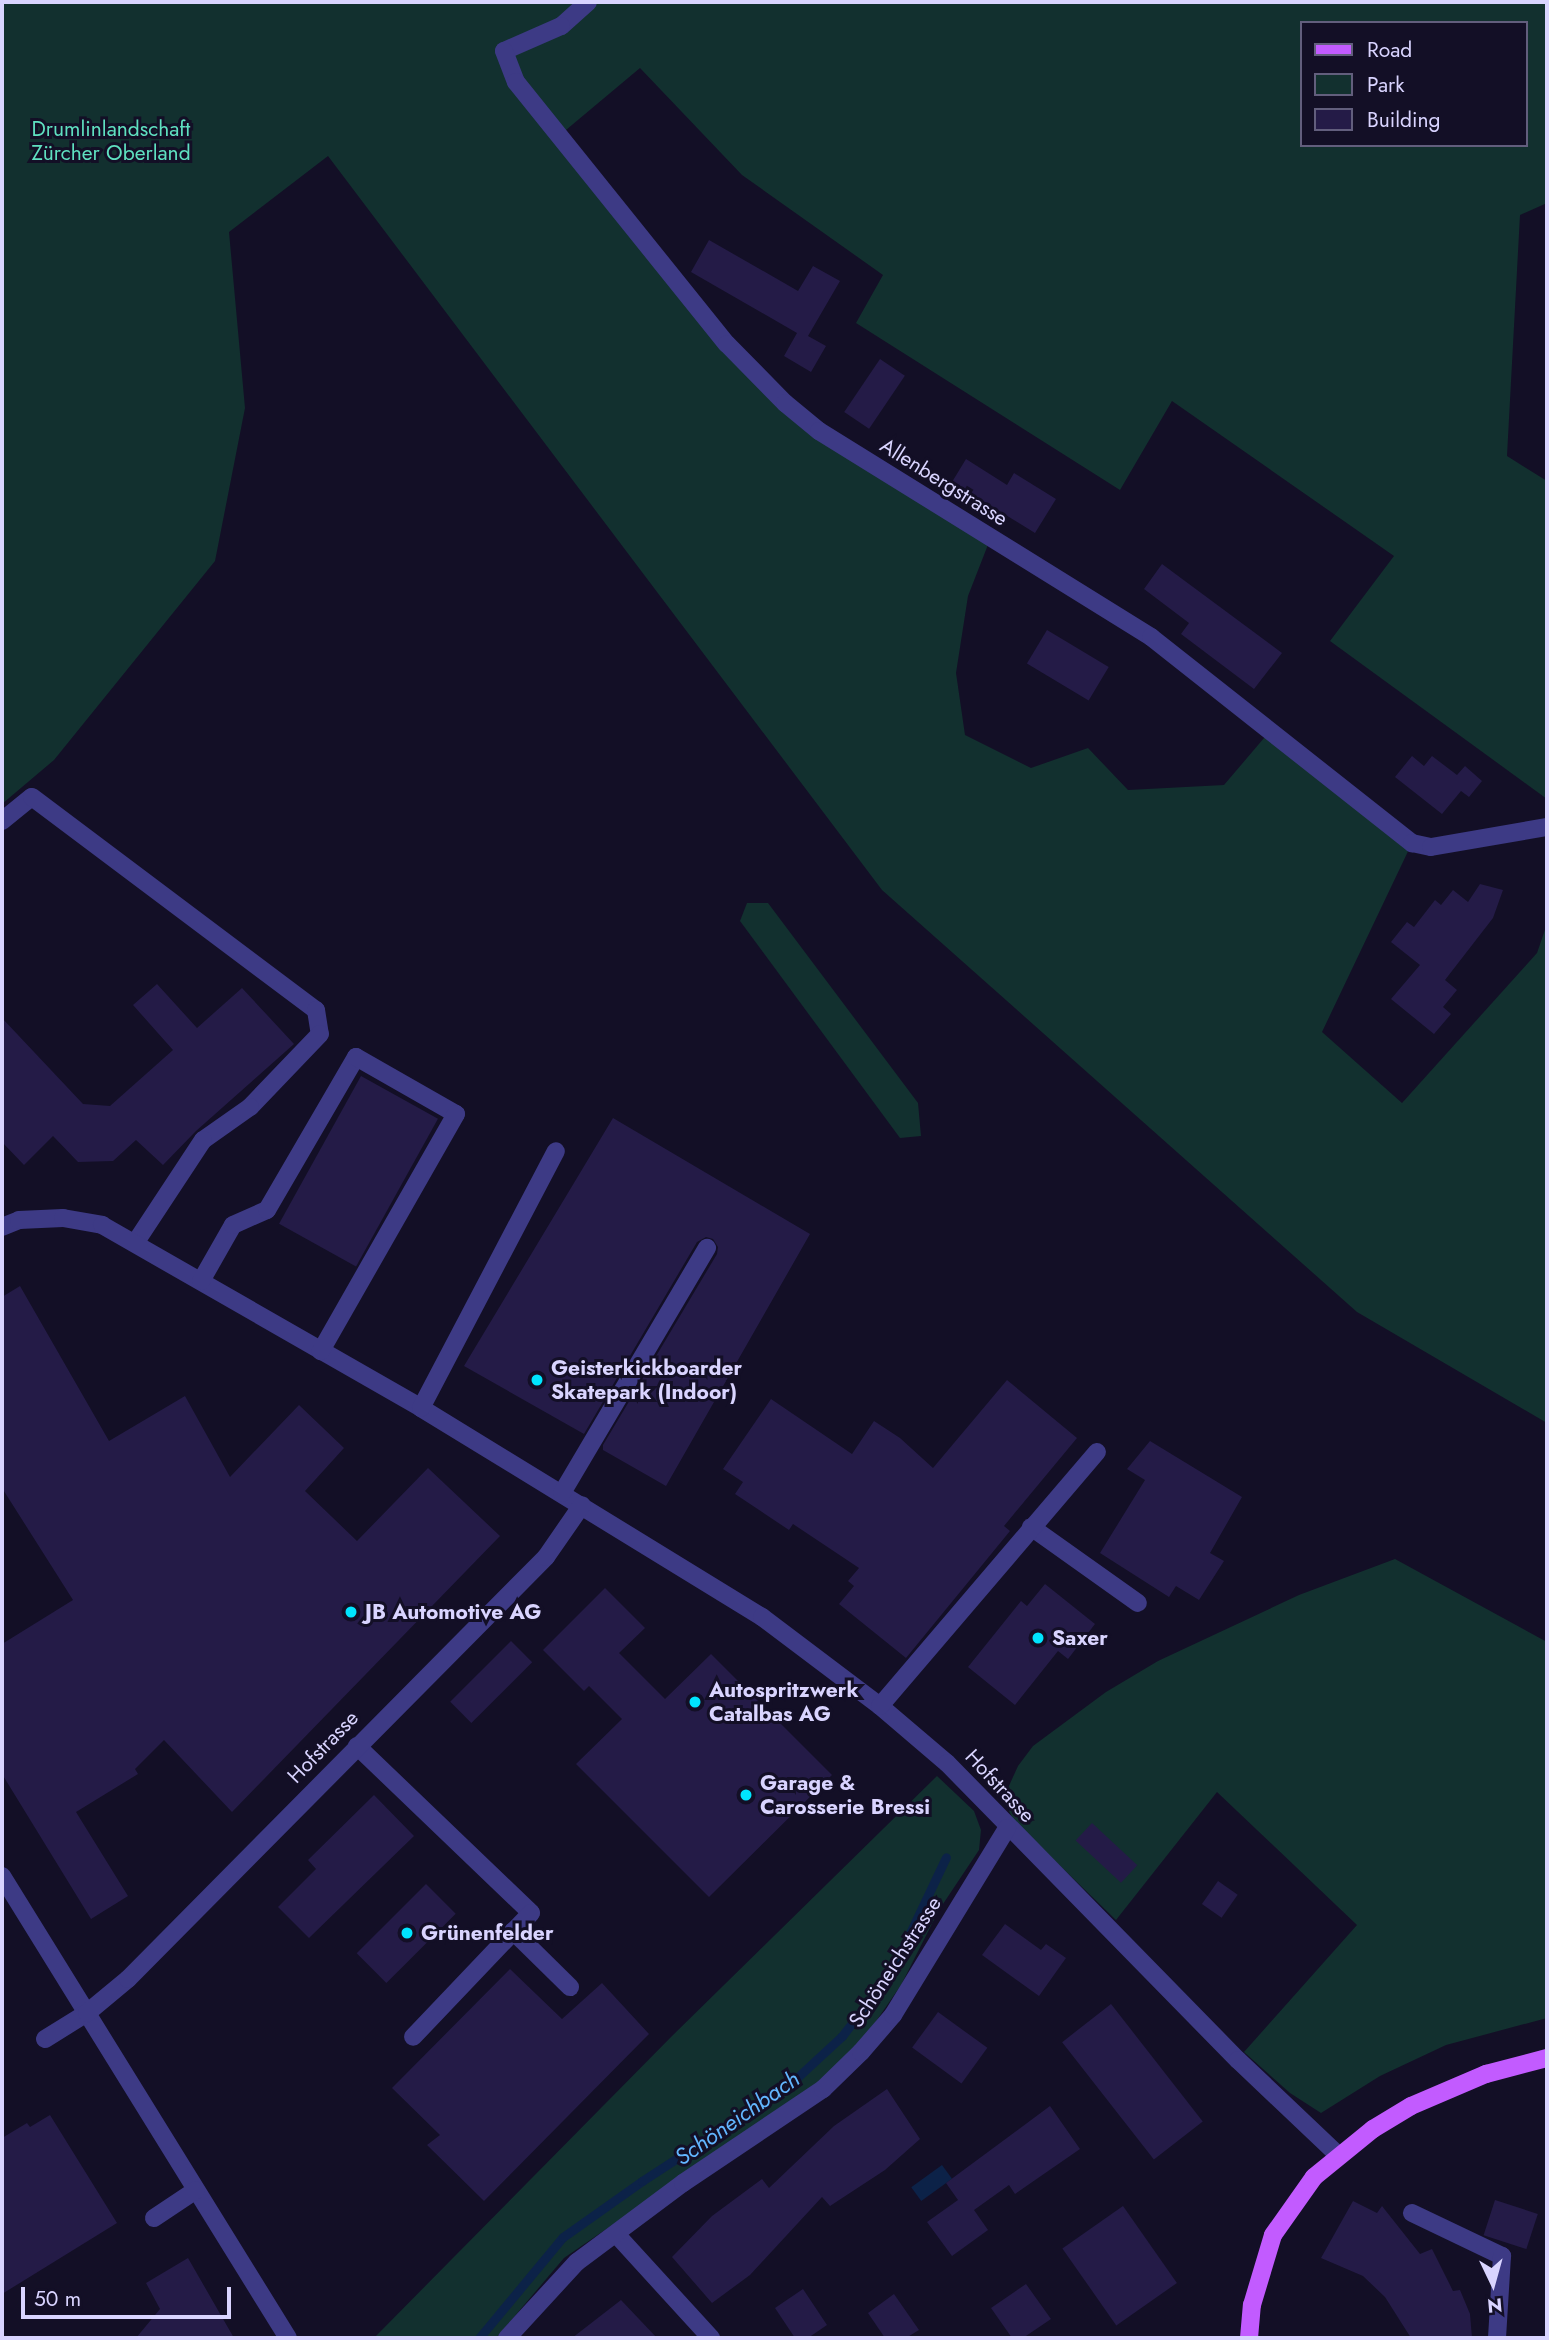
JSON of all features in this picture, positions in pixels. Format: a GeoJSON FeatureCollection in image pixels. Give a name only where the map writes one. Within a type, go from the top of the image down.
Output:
{"type":"FeatureCollection","features":[{"type":"Feature","properties":{"kind":"main road"},"geometry":{"type":"LineString","coordinates":[[1249,2338],[1252,2305],[1273,2235],[1314,2177],[1373,2129],[1450,2087],[1486,2074],[1547,2059]]}},
{"type":"Feature","properties":{"kind":"street","name":"Allenbergstrasse"},"geometry":{"type":"LineString","coordinates":[[588,2],[561,26],[504,51],[516,82],[727,344],[785,403],[819,430],[1151,637],[1412,843],[1431,847],[1547,827]]}},
{"type":"Feature","properties":{"kind":"street"},"geometry":{"type":"LineString","coordinates":[[2,821],[33,797],[316,1010],[320,1034],[250,1107],[204,1140],[135,1243]]}},
{"type":"Feature","properties":{"kind":"street"},"geometry":{"type":"LineString","coordinates":[[201,1281],[233,1225],[267,1210],[356,1057],[456,1114],[321,1351]]}},
{"type":"Feature","properties":{"kind":"street"},"geometry":{"type":"LineString","coordinates":[[421,1408],[556,1151]]}},
{"type":"Feature","properties":{"kind":"street","name":"Hofstrasse"},"geometry":{"type":"LineString","coordinates":[[2,1227],[19,1220],[63,1218],[102,1225],[421,1408],[762,1617],[880,1706],[947,1763],[1007,1828],[1238,2060],[1338,2155]]}},
{"type":"Feature","properties":{"kind":"street"},"geometry":{"type":"LineString","coordinates":[[562,1493],[707,1248]]}},
{"type":"Feature","properties":{"kind":"street"},"geometry":{"type":"LineString","coordinates":[[880,1706],[1097,1452]]}},
{"type":"Feature","properties":{"kind":"street","name":"Hofstrasse"},"geometry":{"type":"LineString","coordinates":[[45,2039],[88,2013],[128,1979],[546,1557],[582,1505]]}},
{"type":"Feature","properties":{"kind":"street"},"geometry":{"type":"LineString","coordinates":[[1031,1527],[1138,1603]]}},
{"type":"Feature","properties":{"kind":"street"},"geometry":{"type":"LineString","coordinates":[[357,1746],[531,1913],[413,2037]]}},
{"type":"Feature","properties":{"kind":"street","name":"Schöneichstrasse"},"geometry":{"type":"LineString","coordinates":[[507,2338],[577,2262],[683,2183],[823,2089],[861,2053],[892,2015],[1007,1828]]}},
{"type":"Feature","properties":{"kind":"street"},"geometry":{"type":"LineString","coordinates":[[2,1876],[288,2338]]}},
{"type":"Feature","properties":{"kind":"street"},"geometry":{"type":"LineString","coordinates":[[513,1931],[570,1987]]}},
{"type":"Feature","properties":{"kind":"street"},"geometry":{"type":"LineString","coordinates":[[154,2218],[196,2190]]}},
{"type":"Feature","properties":{"kind":"street"},"geometry":{"type":"LineString","coordinates":[[1412,2213],[1502,2256],[1496,2338]]}},
{"type":"Feature","properties":{"kind":"street"},"geometry":{"type":"LineString","coordinates":[[616,2234],[711,2338]]}},
{"type":"Feature","properties":{"kind":"green space","name":"Drumlinlandschaft Zürcher Oberland"},"geometry":{"type":"Polygon","coordinates":[[[2,2],[1547,2],[1547,203],[1520,215],[1507,456],[1547,481],[1547,799],[1330,641],[1394,556],[1172,401],[1120,490],[856,323],[883,275],[742,175],[640,68],[560,135],[785,403],[991,537],[968,596],[956,673],[965,735],[1031,768],[1088,748],[1128,790],[1224,785],[1270,731],[1412,843],[1322,1032],[1402,1103],[1537,953],[1547,924],[1547,1423],[1357,1312],[882,890],[328,156],[229,232],[245,408],[215,561],[54,760],[2,804],[2,2]]]}},
{"type":"Feature","properties":{"kind":"green space"},"geometry":{"type":"Polygon","coordinates":[[[747,903],[768,903],[918,1103],[921,1136],[900,1138],[740,921],[747,903]]]}},
{"type":"Feature","properties":{"kind":"green space"},"geometry":{"type":"Polygon","coordinates":[[[1395,1559],[1547,1642],[1547,2018],[1446,2045],[1380,2076],[1321,2113],[1290,2093],[1244,2052],[1357,1925],[1217,1792],[1116,1920],[1014,1821],[1009,1811],[1008,1788],[1018,1766],[1033,1746],[1106,1692],[1158,1661],[1299,1595],[1395,1559]]]}},
{"type":"Feature","properties":{"kind":"green space"},"geometry":{"type":"Polygon","coordinates":[[[937,1776],[974,1811],[981,1830],[979,1850],[939,1910],[901,1985],[872,2027],[842,2060],[809,2090],[564,2258],[496,2338],[374,2338],[672,2036],[937,1776]]]}},
{"type":"Feature","properties":{"kind":"water"},"geometry":{"type":"Polygon","coordinates":[[[942,2165],[952,2179],[921,2201],[911,2187],[942,2165]]]}},
{"type":"Feature","properties":{"kind":"building"},"geometry":{"type":"Polygon","coordinates":[[[709,240],[798,291],[813,266],[840,281],[808,336],[826,346],[811,372],[784,356],[797,333],[691,272],[709,240]]]}},
{"type":"Feature","properties":{"kind":"building"},"geometry":{"type":"Polygon","coordinates":[[[880,359],[905,376],[869,429],[844,412],[880,359]]]}},
{"type":"Feature","properties":{"kind":"building"},"geometry":{"type":"Polygon","coordinates":[[[966,459],[1007,485],[1014,473],[1056,499],[1035,533],[952,482],[966,459]]]}},
{"type":"Feature","properties":{"kind":"building"},"geometry":{"type":"Polygon","coordinates":[[[1162,564],[1282,653],[1254,689],[1181,634],[1189,623],[1144,589],[1162,564]]]}},
{"type":"Feature","properties":{"kind":"building"},"geometry":{"type":"Polygon","coordinates":[[[1047,630],[1109,667],[1089,701],[1027,663],[1047,630]]]}},
{"type":"Feature","properties":{"kind":"building"},"geometry":{"type":"Polygon","coordinates":[[[1412,756],[1424,766],[1432,756],[1457,775],[1465,766],[1482,781],[1469,797],[1461,791],[1442,814],[1395,777],[1412,756]]]}},
{"type":"Feature","properties":{"kind":"building"},"geometry":{"type":"Polygon","coordinates":[[[1480,884],[1503,890],[1493,918],[1445,980],[1457,990],[1443,1007],[1451,1014],[1434,1034],[1391,999],[1420,965],[1391,942],[1407,922],[1414,927],[1435,900],[1441,905],[1453,890],[1468,902],[1480,884]]]}},
{"type":"Feature","properties":{"kind":"building"},"geometry":{"type":"Polygon","coordinates":[[[157,984],[197,1028],[242,988],[294,1044],[196,1131],[163,1165],[136,1140],[113,1161],[78,1162],[53,1136],[24,1165],[2,1142],[2,1018],[83,1104],[110,1106],[173,1050],[133,1005],[157,984]]]}},
{"type":"Feature","properties":{"kind":"building"},"geometry":{"type":"Polygon","coordinates":[[[361,1076],[438,1119],[356,1266],[279,1224],[361,1076]]]}},
{"type":"Feature","properties":{"kind":"building"},"geometry":{"type":"Polygon","coordinates":[[[613,1118],[810,1234],[666,1486],[603,1450],[603,1445],[717,1254],[718,1247],[713,1239],[706,1237],[697,1242],[584,1434],[464,1366],[613,1118]]]}},
{"type":"Feature","properties":{"kind":"building"},"geometry":{"type":"Polygon","coordinates":[[[20,1286],[109,1441],[185,1396],[230,1477],[299,1405],[344,1448],[305,1491],[357,1541],[428,1468],[500,1536],[232,1812],[164,1740],[135,1769],[138,1774],[76,1812],[128,1896],[91,1919],[2,1774],[2,1644],[73,1600],[2,1488],[2,1297],[20,1286]]]}},
{"type":"Feature","properties":{"kind":"building"},"geometry":{"type":"Polygon","coordinates":[[[1007,1380],[1077,1438],[1004,1526],[1010,1531],[906,1658],[839,1604],[854,1586],[848,1581],[859,1568],[793,1524],[789,1530],[735,1494],[743,1482],[723,1469],[771,1399],[852,1454],[874,1421],[900,1438],[933,1468],[1007,1380]]]}},
{"type":"Feature","properties":{"kind":"building"},"geometry":{"type":"Polygon","coordinates":[[[1150,1441],[1242,1497],[1210,1553],[1224,1561],[1199,1600],[1176,1586],[1169,1597],[1100,1553],[1145,1480],[1127,1469],[1150,1441]]]}},
{"type":"Feature","properties":{"kind":"building","name":"Saxer"},"geometry":{"type":"Polygon","coordinates":[[[1045,1584],[1095,1624],[1068,1659],[1058,1651],[1015,1705],[968,1667],[1021,1601],[1027,1606],[1045,1584]]]}},
{"type":"Feature","properties":{"kind":"building"},"geometry":{"type":"Polygon","coordinates":[[[605,1588],[645,1628],[619,1653],[665,1699],[711,1654],[832,1775],[709,1897],[576,1764],[622,1719],[589,1686],[584,1691],[543,1650],[605,1588]]]}},
{"type":"Feature","properties":{"kind":"building"},"geometry":{"type":"Polygon","coordinates":[[[511,1641],[532,1662],[471,1723],[450,1702],[511,1641]]]}},
{"type":"Feature","properties":{"kind":"building"},"geometry":{"type":"Polygon","coordinates":[[[374,1795],[414,1836],[309,1938],[278,1907],[316,1869],[308,1860],[374,1795]]]}},
{"type":"Feature","properties":{"kind":"building"},"geometry":{"type":"Polygon","coordinates":[[[1092,1823],[1137,1865],[1121,1883],[1076,1841],[1092,1823]]]}},
{"type":"Feature","properties":{"kind":"building"},"geometry":{"type":"Polygon","coordinates":[[[1218,1881],[1238,1895],[1222,1918],[1202,1904],[1218,1881]]]}},
{"type":"Feature","properties":{"kind":"building","name":"Grünenfelder"},"geometry":{"type":"Polygon","coordinates":[[[426,1884],[456,1914],[386,1983],[357,1953],[426,1884]]]}},
{"type":"Feature","properties":{"kind":"building"},"geometry":{"type":"Polygon","coordinates":[[[1005,1924],[1041,1950],[1046,1944],[1066,1958],[1039,1996],[982,1955],[1005,1924]]]}},
{"type":"Feature","properties":{"kind":"building"},"geometry":{"type":"Polygon","coordinates":[[[510,1969],[562,2019],[602,1983],[649,2034],[484,2201],[427,2145],[440,2135],[392,2088],[510,1969]]]}},
{"type":"Feature","properties":{"kind":"building"},"geometry":{"type":"Polygon","coordinates":[[[1111,2004],[1203,2121],[1154,2160],[1062,2042],[1111,2004]]]}},
{"type":"Feature","properties":{"kind":"building"},"geometry":{"type":"Polygon","coordinates":[[[938,2012],[987,2048],[961,2083],[912,2048],[938,2012]]]}},
{"type":"Feature","properties":{"kind":"building"},"geometry":{"type":"Polygon","coordinates":[[[887,2089],[920,2139],[885,2170],[830,2206],[822,2197],[750,2275],[712,2303],[672,2257],[712,2216],[762,2179],[769,2188],[834,2126],[887,2089]]]}},
{"type":"Feature","properties":{"kind":"building"},"geometry":{"type":"Polygon","coordinates":[[[1050,2106],[1080,2149],[1015,2194],[1009,2185],[974,2210],[988,2230],[952,2256],[927,2222],[958,2200],[946,2183],[1050,2106]]]}},
{"type":"Feature","properties":{"kind":"building"},"geometry":{"type":"Polygon","coordinates":[[[50,2115],[117,2223],[2,2294],[2,2138],[27,2123],[30,2127],[50,2115]]]}},
{"type":"Feature","properties":{"kind":"building"},"geometry":{"type":"Polygon","coordinates":[[[1495,2200],[1538,2214],[1526,2249],[1484,2235],[1495,2200]]]}},
{"type":"Feature","properties":{"kind":"building"},"geometry":{"type":"Polygon","coordinates":[[[1353,2201],[1377,2213],[1382,2206],[1420,2254],[1432,2249],[1453,2291],[1460,2290],[1470,2314],[1472,2338],[1411,2338],[1385,2297],[1363,2276],[1321,2258],[1353,2201]]]}},
{"type":"Feature","properties":{"kind":"building"},"geometry":{"type":"Polygon","coordinates":[[[1123,2206],[1177,2283],[1116,2325],[1062,2248],[1123,2206]]]}},
{"type":"Feature","properties":{"kind":"building"},"geometry":{"type":"Polygon","coordinates":[[[188,2258],[234,2338],[136,2338],[160,2309],[146,2283],[188,2258]]]}},
{"type":"Feature","properties":{"kind":"building"},"geometry":{"type":"Polygon","coordinates":[[[1026,2284],[1051,2319],[1023,2338],[1012,2338],[991,2308],[1026,2284]]]}},
{"type":"Feature","properties":{"kind":"building"},"geometry":{"type":"Polygon","coordinates":[[[803,2289],[827,2325],[808,2338],[795,2338],[775,2308],[803,2289]]]}},
{"type":"Feature","properties":{"kind":"building"},"geometry":{"type":"Polygon","coordinates":[[[894,2294],[919,2330],[906,2338],[885,2338],[868,2313],[894,2294]]]}},
{"type":"Feature","properties":{"kind":"building"},"geometry":{"type":"Polygon","coordinates":[[[621,2300],[657,2338],[572,2338],[621,2300]]]}},
{"type":"Feature","properties":{"kind":"waterway","name":"Schöneichbach"},"geometry":{"type":"LineString","coordinates":[[479,2338],[563,2237],[642,2181],[788,2086],[842,2036],[891,1973],[946,1857]]}},
{"type":"Feature","properties":{"kind":"place","name":"Geisterkickboarder Skatepark (Indoor)"},"geometry":{"type":"Point","coordinates":[537,1380]}},
{"type":"Feature","properties":{"kind":"place","name":"JB Automotive AG"},"geometry":{"type":"Point","coordinates":[351,1612]}},
{"type":"Feature","properties":{"kind":"place","name":"Saxer"},"geometry":{"type":"Point","coordinates":[1038,1638]}},
{"type":"Feature","properties":{"kind":"place","name":"Autospritzwerk Catalbas AG"},"geometry":{"type":"Point","coordinates":[695,1702]}},
{"type":"Feature","properties":{"kind":"place","name":"Garage & Carosserie Bressi"},"geometry":{"type":"Point","coordinates":[746,1795]}},
{"type":"Feature","properties":{"kind":"place","name":"Grünenfelder"},"geometry":{"type":"Point","coordinates":[407,1933]}}]}
